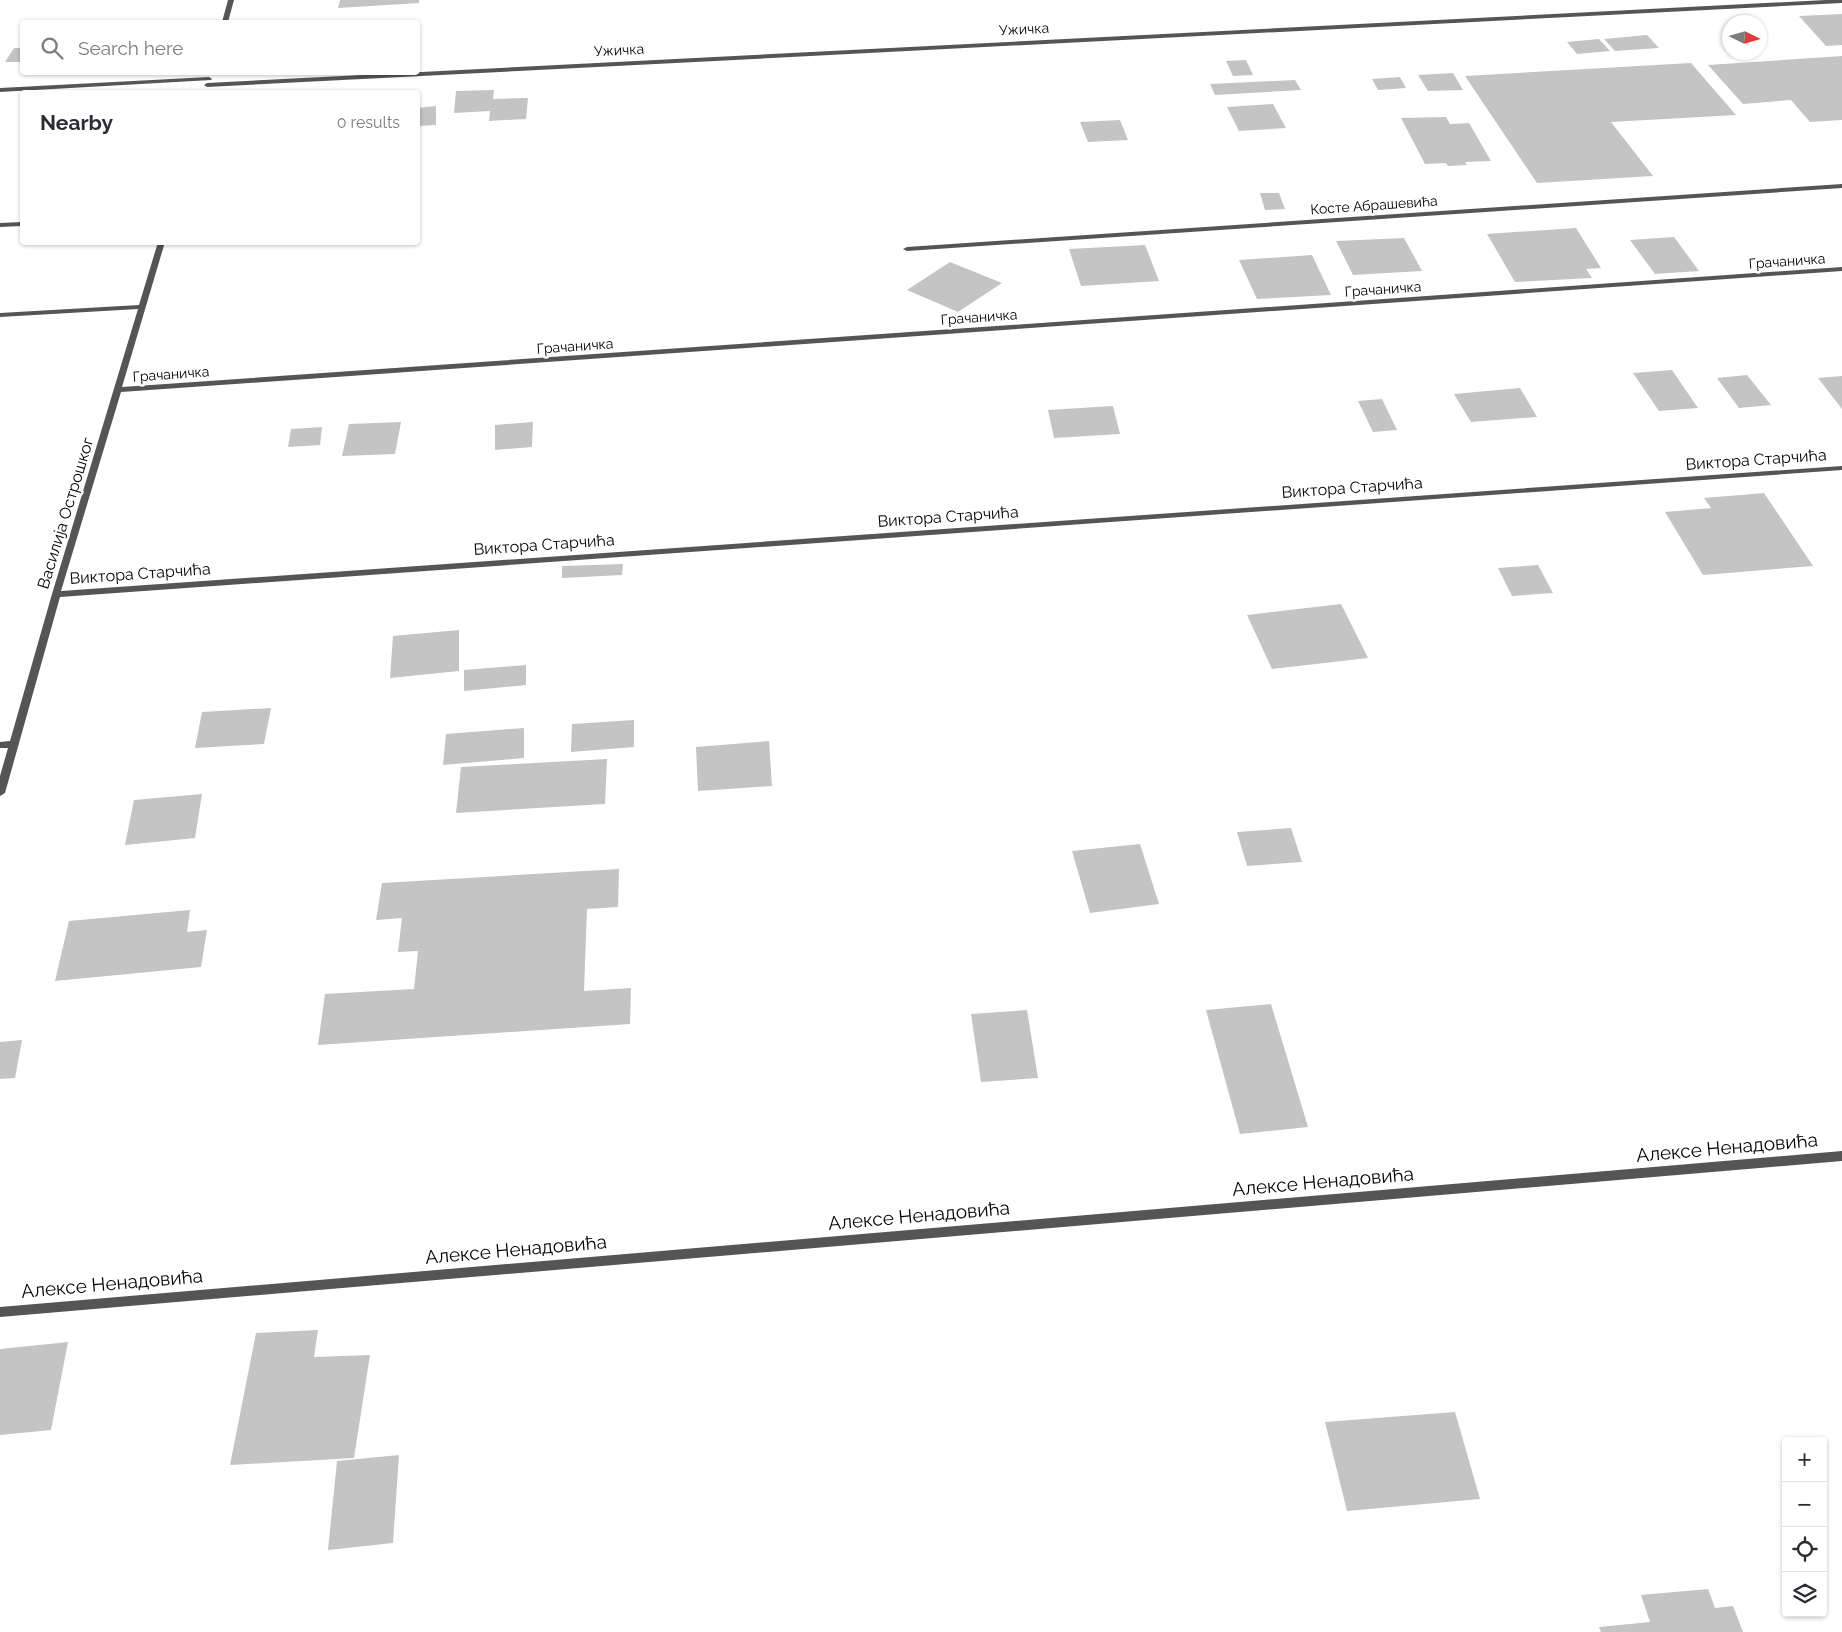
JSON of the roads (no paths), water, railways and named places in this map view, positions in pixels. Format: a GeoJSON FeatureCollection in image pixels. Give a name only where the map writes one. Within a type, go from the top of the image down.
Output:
{"type":"FeatureCollection","features":[{"type":"Feature","properties":{"kind":"street"},"geometry":{"type":"LineString","coordinates":[[226,20],[231,0]]}},
{"type":"Feature","properties":{"kind":"street","name":"Ужичка"},"geometry":{"type":"LineString","coordinates":[[420,69],[1842,1]]}},
{"type":"Feature","properties":{"kind":"street","name":"Ужичка"},"geometry":{"type":"LineString","coordinates":[[0,90],[293,75]]}},
{"type":"Feature","properties":{"kind":"street","name":"Косте Абрашевића"},"geometry":{"type":"LineString","coordinates":[[907,249],[1842,186]]}},
{"type":"Feature","properties":{"kind":"street"},"geometry":{"type":"LineString","coordinates":[[0,225],[20,224]]}},
{"type":"Feature","properties":{"kind":"street","name":"Василија Острошког"},"geometry":{"type":"LineString","coordinates":[[0,793],[56,594],[161,245]]}},
{"type":"Feature","properties":{"kind":"street","name":"Грачаничка"},"geometry":{"type":"LineString","coordinates":[[118,390],[1842,269]]}},
{"type":"Feature","properties":{"kind":"street"},"geometry":{"type":"LineString","coordinates":[[0,315],[142,307]]}},
{"type":"Feature","properties":{"kind":"street","name":"Виктора Старчића"},"geometry":{"type":"LineString","coordinates":[[56,594],[1842,468]]}},
{"type":"Feature","properties":{"kind":"street"},"geometry":{"type":"LineString","coordinates":[[0,745],[13,744]]}},
{"type":"Feature","properties":{"kind":"street","name":"Алексе Ненадовића"},"geometry":{"type":"LineString","coordinates":[[0,1312],[1842,1156]]}}]}
